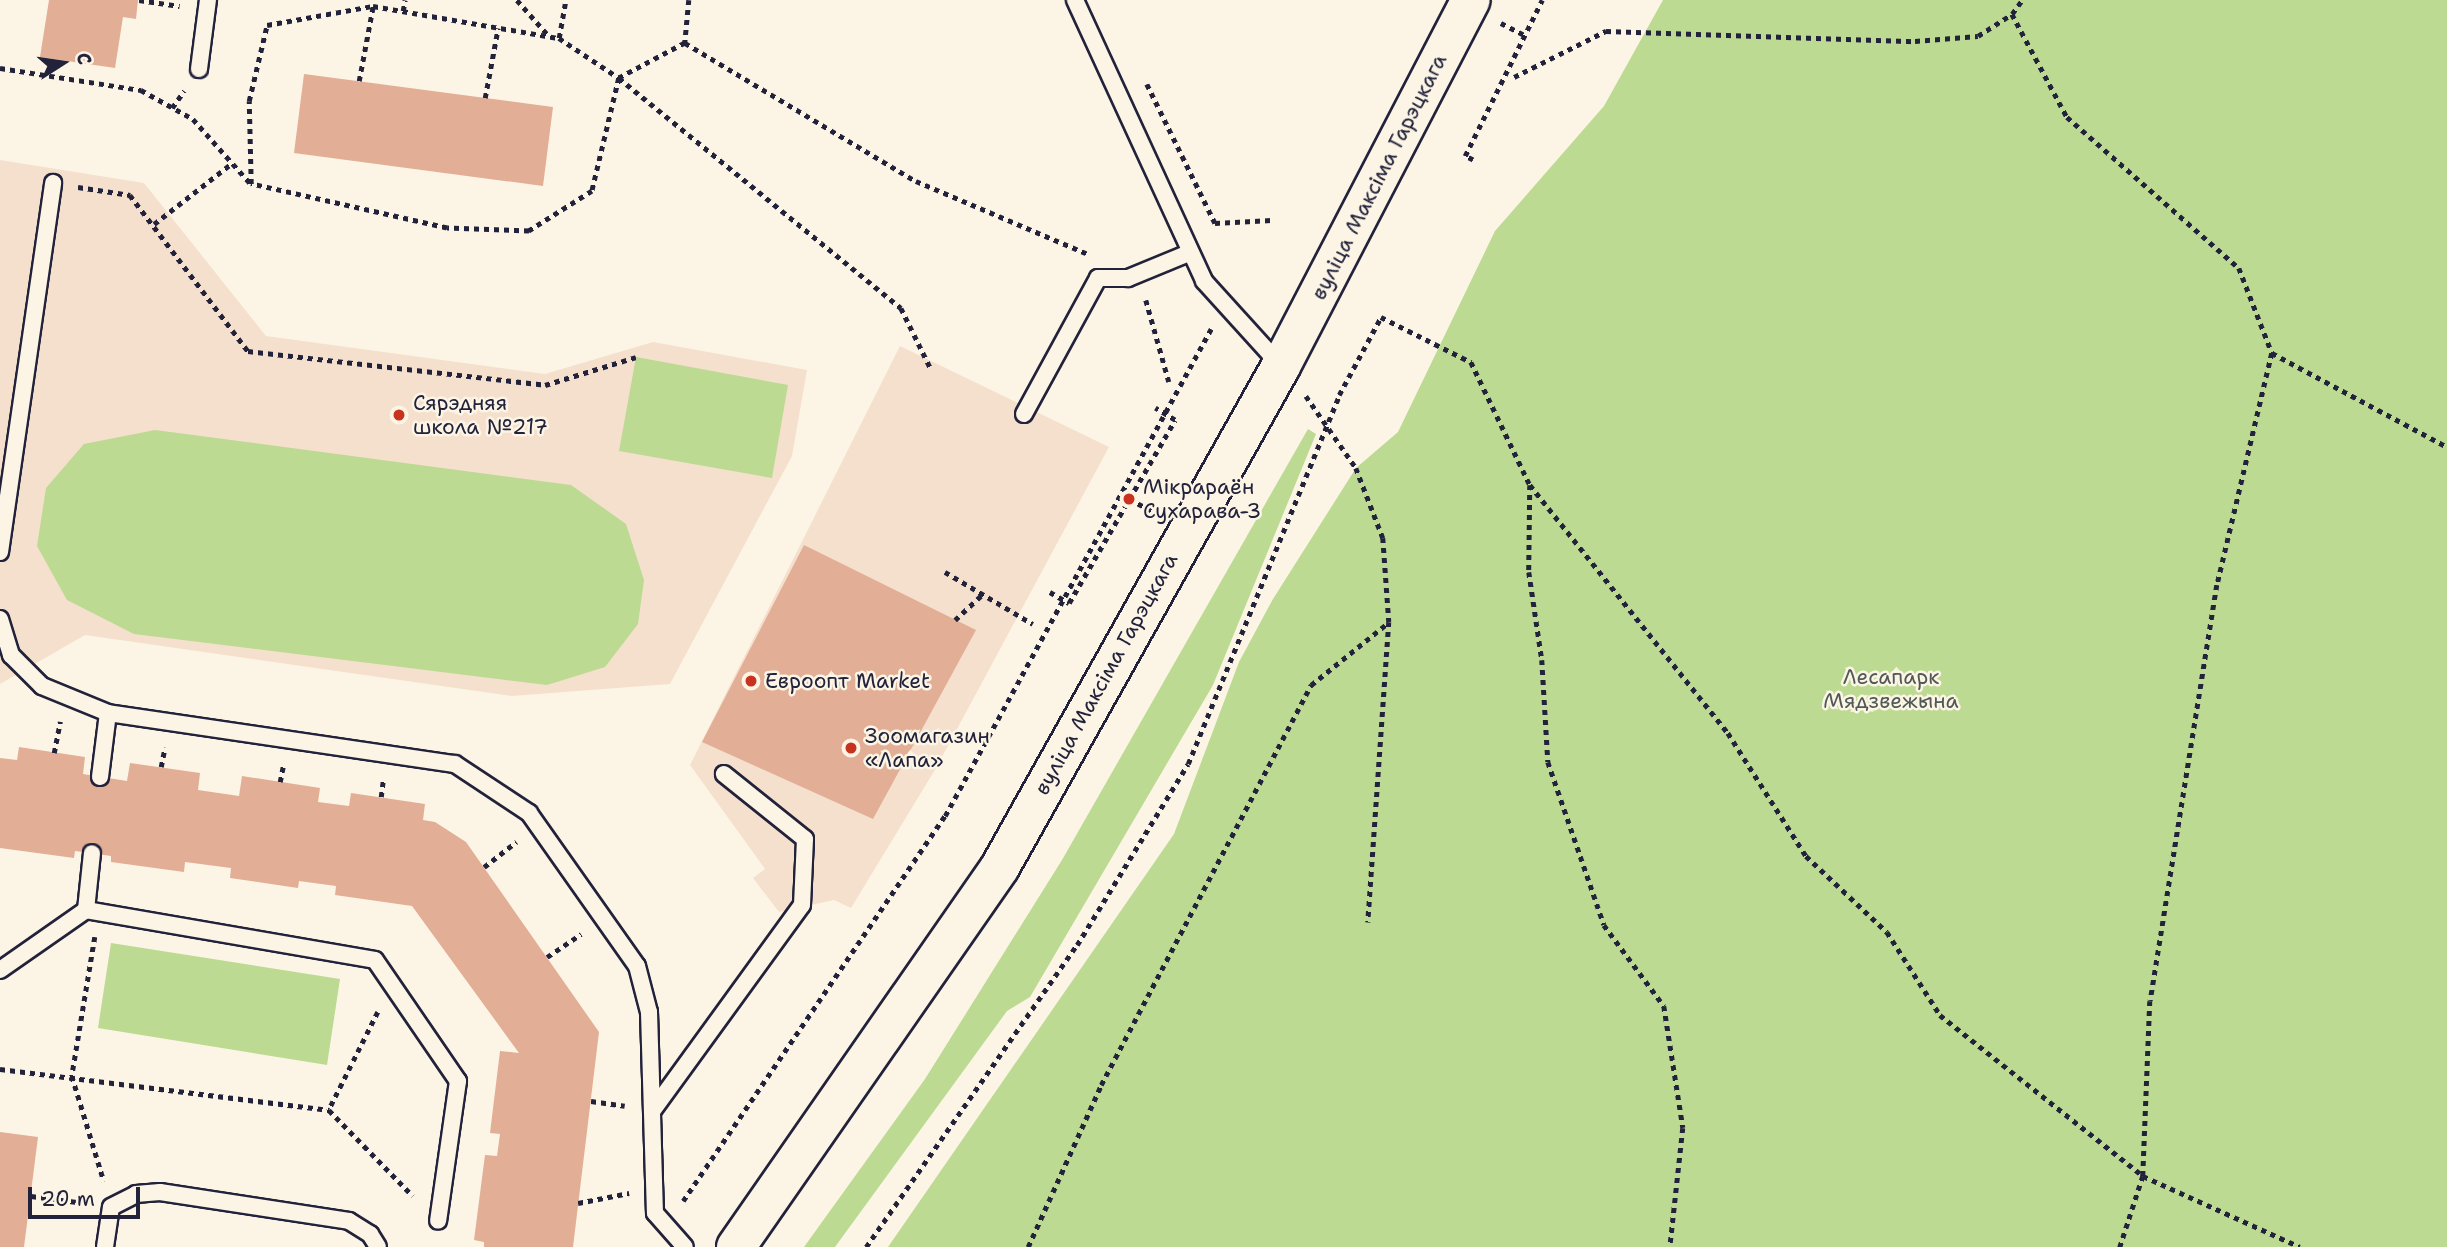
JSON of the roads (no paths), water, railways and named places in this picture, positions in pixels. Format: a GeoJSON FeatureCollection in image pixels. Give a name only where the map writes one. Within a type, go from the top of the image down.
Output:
{"type":"FeatureCollection","features":[{"type":"Feature","properties":{"kind":"main road","name":"вуліца Максіма Гарэцкага"},"geometry":{"type":"LineString","coordinates":[[736,1247],[1000,867],[1281,366],[1471,0]]}},
{"type":"Feature","properties":{"kind":"lane"},"geometry":{"type":"LineString","coordinates":[[1075,0],[1189,253],[1224,305],[1281,366]]}},
{"type":"Feature","properties":{"kind":"lane"},"geometry":{"type":"LineString","coordinates":[[199,69],[208,5]]}},
{"type":"Feature","properties":{"kind":"lane"},"geometry":{"type":"LineString","coordinates":[[0,552],[53,183]]}},
{"type":"Feature","properties":{"kind":"lane"},"geometry":{"type":"LineString","coordinates":[[1024,414],[1098,278],[1128,278],[1189,253]]}},
{"type":"Feature","properties":{"kind":"lane"},"geometry":{"type":"LineString","coordinates":[[0,619],[6,658],[41,686],[108,713],[455,764],[529,813],[637,965],[649,1012],[655,1213],[685,1247]]}},
{"type":"Feature","properties":{"kind":"lane"},"geometry":{"type":"LineString","coordinates":[[100,777],[108,713]]}},
{"type":"Feature","properties":{"kind":"lane"},"geometry":{"type":"LineString","coordinates":[[653,1110],[802,905],[805,839],[724,774]]}},
{"type":"Feature","properties":{"kind":"lane"},"geometry":{"type":"LineString","coordinates":[[92,853],[93,911]]}},
{"type":"Feature","properties":{"kind":"lane"},"geometry":{"type":"LineString","coordinates":[[0,970],[93,911],[375,960],[458,1081],[438,1221]]}},
{"type":"Feature","properties":{"kind":"lane"},"geometry":{"type":"LineString","coordinates":[[105,1247],[111,1207],[136,1194],[160,1192],[348,1221],[370,1234],[378,1247]]}},
{"type":"Feature","properties":{"kind":"place","name":"Сярэдняя школа №217"},"geometry":{"type":"Point","coordinates":[399,415]}},
{"type":"Feature","properties":{"kind":"place","name":"Мікрараён Сухарава-3"},"geometry":{"type":"Point","coordinates":[1129,499]}},
{"type":"Feature","properties":{"kind":"place","name":"Евроопт Market"},"geometry":{"type":"Point","coordinates":[751,681]}},
{"type":"Feature","properties":{"kind":"place","name":"Зоомагазин «Лапа»"},"geometry":{"type":"Point","coordinates":[851,748]}},
{"type":"Feature","properties":{"kind":"park label","name":"Лесапарк Мядзвежына"},"geometry":{"type":"Point","coordinates":[1891,689]}}]}
